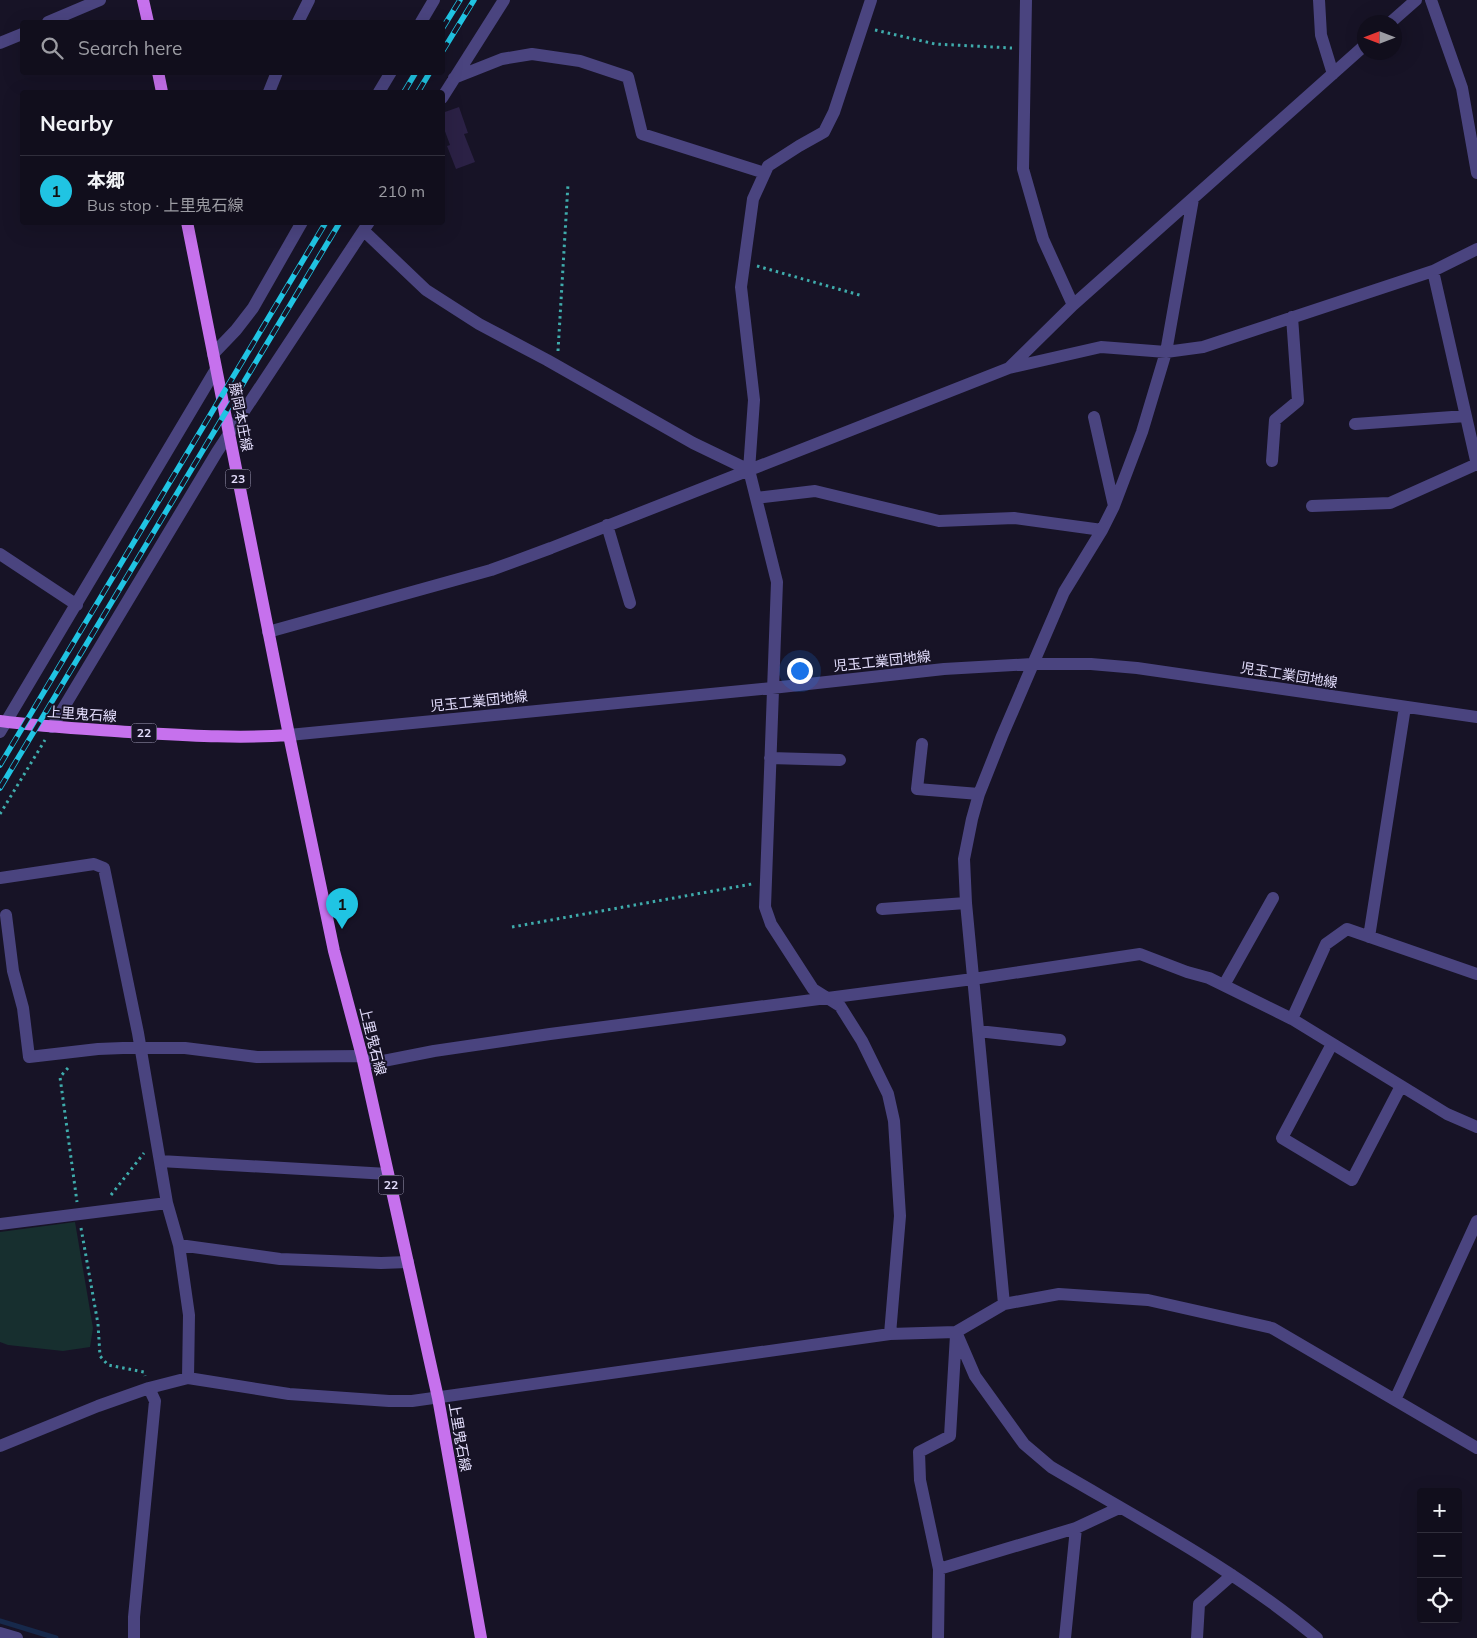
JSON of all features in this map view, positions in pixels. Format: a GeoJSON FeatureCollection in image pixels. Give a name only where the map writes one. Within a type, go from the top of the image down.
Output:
{"type":"FeatureCollection","features":[{"type":"Feature","properties":{"kind":"main road"},"geometry":{"type":"LineString","coordinates":[[143,0],[148,20]]}},
{"type":"Feature","properties":{"kind":"main road"},"geometry":{"type":"LineString","coordinates":[[159,75],[162,90]]}},
{"type":"Feature","properties":{"kind":"main road","name":"藤岡本庄線"},"geometry":{"type":"LineString","coordinates":[[188,225],[289,735]]}},
{"type":"Feature","properties":{"kind":"main road","name":"上里鬼石線"},"geometry":{"type":"LineString","coordinates":[[2,725],[175,735],[258,737],[289,735],[334,950],[362,1056],[438,1398],[481,1638]]}},
{"type":"Feature","properties":{"kind":"street"},"geometry":{"type":"LineString","coordinates":[[53,20],[100,0]]}},
{"type":"Feature","properties":{"kind":"street"},"geometry":{"type":"LineString","coordinates":[[299,20],[309,0]]}},
{"type":"Feature","properties":{"kind":"street"},"geometry":{"type":"LineString","coordinates":[[422,20],[434,0]]}},
{"type":"Feature","properties":{"kind":"street"},"geometry":{"type":"LineString","coordinates":[[445,93],[504,0]]}},
{"type":"Feature","properties":{"kind":"street"},"geometry":{"type":"LineString","coordinates":[[871,0],[834,112],[824,132],[768,166],[753,199],[741,287],[754,400],[749,470],[777,582],[764,907],[771,924],[813,989],[840,1006],[862,1041],[888,1094],[894,1120],[900,1216],[890,1334]]}},
{"type":"Feature","properties":{"kind":"street"},"geometry":{"type":"LineString","coordinates":[[1026,0],[1023,169],[1043,239],[1073,305]]}},
{"type":"Feature","properties":{"kind":"street"},"geometry":{"type":"LineString","coordinates":[[1319,0],[1320,35],[1333,74]]}},
{"type":"Feature","properties":{"kind":"street"},"geometry":{"type":"LineString","coordinates":[[1431,0],[1462,88],[1477,173]]}},
{"type":"Feature","properties":{"kind":"street"},"geometry":{"type":"LineString","coordinates":[[1400,15],[1419,1]]}},
{"type":"Feature","properties":{"kind":"street"},"geometry":{"type":"LineString","coordinates":[[0,43],[20,35]]}},
{"type":"Feature","properties":{"kind":"street"},"geometry":{"type":"LineString","coordinates":[[1009,368],[1073,305],[1357,52]]}},
{"type":"Feature","properties":{"kind":"street"},"geometry":{"type":"LineString","coordinates":[[454,78],[502,59],[532,54],[580,61],[628,77],[642,134],[765,173]]}},
{"type":"Feature","properties":{"kind":"street"},"geometry":{"type":"LineString","coordinates":[[270,90],[276,75]]}},
{"type":"Feature","properties":{"kind":"street"},"geometry":{"type":"LineString","coordinates":[[380,90],[389,75]]}},
{"type":"Feature","properties":{"kind":"street"},"geometry":{"type":"LineString","coordinates":[[1004,1304],[966,903],[964,859],[979,794],[1032,664],[1064,592],[1102,530],[1114,506],[1142,432],[1166,352],[1193,199]]}},
{"type":"Feature","properties":{"kind":"street"},"geometry":{"type":"LineString","coordinates":[[213,354],[236,330],[253,308],[300,225]]}},
{"type":"Feature","properties":{"kind":"street"},"geometry":{"type":"LineString","coordinates":[[52,727],[217,452],[367,227],[426,290],[479,324],[693,443],[749,470]]}},
{"type":"Feature","properties":{"kind":"street"},"geometry":{"type":"LineString","coordinates":[[268,632],[491,570],[1009,368],[1101,347],[1166,352],[1203,347],[1433,271],[1477,249]]}},
{"type":"Feature","properties":{"kind":"street"},"geometry":{"type":"LineString","coordinates":[[1312,506],[1390,503],[1477,465],[1433,271]]}},
{"type":"Feature","properties":{"kind":"street"},"geometry":{"type":"LineString","coordinates":[[1272,461],[1275,420],[1298,401],[1292,317]]}},
{"type":"Feature","properties":{"kind":"street"},"geometry":{"type":"LineString","coordinates":[[2,725],[77,605],[216,369]]}},
{"type":"Feature","properties":{"kind":"street"},"geometry":{"type":"LineString","coordinates":[[1355,424],[1466,416]]}},
{"type":"Feature","properties":{"kind":"street"},"geometry":{"type":"LineString","coordinates":[[1094,417],[1114,506]]}},
{"type":"Feature","properties":{"kind":"street"},"geometry":{"type":"LineString","coordinates":[[756,498],[814,491],[939,521],[1014,518],[1102,530]]}},
{"type":"Feature","properties":{"kind":"street"},"geometry":{"type":"LineString","coordinates":[[607,525],[630,603]]}},
{"type":"Feature","properties":{"kind":"street"},"geometry":{"type":"LineString","coordinates":[[0,554],[77,605]]}},
{"type":"Feature","properties":{"kind":"street","name":"児玉工業団地線"},"geometry":{"type":"LineString","coordinates":[[289,735],[772,688],[944,669],[1032,664],[1091,664],[1137,668],[1477,717]]}},
{"type":"Feature","properties":{"kind":"street"},"geometry":{"type":"LineString","coordinates":[[1369,937],[1405,707]]}},
{"type":"Feature","properties":{"kind":"street"},"geometry":{"type":"LineString","coordinates":[[922,744],[917,790],[979,794]]}},
{"type":"Feature","properties":{"kind":"street"},"geometry":{"type":"LineString","coordinates":[[770,758],[840,760]]}},
{"type":"Feature","properties":{"kind":"street"},"geometry":{"type":"LineString","coordinates":[[0,878],[94,864],[104,868],[140,1048],[167,1203],[179,1245],[188,1315],[188,1378]]}},
{"type":"Feature","properties":{"kind":"street"},"geometry":{"type":"LineString","coordinates":[[1224,985],[1273,898]]}},
{"type":"Feature","properties":{"kind":"street"},"geometry":{"type":"LineString","coordinates":[[882,909],[966,903]]}},
{"type":"Feature","properties":{"kind":"street"},"geometry":{"type":"LineString","coordinates":[[6,915],[13,971],[23,1008],[29,1057],[98,1049],[185,1048],[257,1057],[362,1056],[373,1063],[541,1036],[973,979],[1140,954],[1187,972],[1209,978],[1292,1019],[1447,1114],[1477,1127]]}},
{"type":"Feature","properties":{"kind":"street"},"geometry":{"type":"LineString","coordinates":[[1292,1019],[1326,944],[1347,929],[1477,974]]}},
{"type":"Feature","properties":{"kind":"street"},"geometry":{"type":"LineString","coordinates":[[978,1031],[1060,1040]]}},
{"type":"Feature","properties":{"kind":"street"},"geometry":{"type":"LineString","coordinates":[[1332,1044],[1282,1138],[1352,1180],[1401,1086]]}},
{"type":"Feature","properties":{"kind":"street"},"geometry":{"type":"LineString","coordinates":[[160,1161],[388,1174]]}},
{"type":"Feature","properties":{"kind":"street"},"geometry":{"type":"LineString","coordinates":[[0,1224],[78,1209],[167,1203]]}},
{"type":"Feature","properties":{"kind":"street"},"geometry":{"type":"LineString","coordinates":[[1395,1400],[1477,1221]]}},
{"type":"Feature","properties":{"kind":"street"},"geometry":{"type":"LineString","coordinates":[[179,1245],[280,1259],[381,1263],[408,1262]]}},
{"type":"Feature","properties":{"kind":"street"},"geometry":{"type":"LineString","coordinates":[[0,1446],[98,1406],[149,1388],[188,1378],[298,1394],[412,1401],[890,1334],[956,1332],[1004,1304],[1059,1294],[1148,1300],[1272,1328],[1477,1448]]}},
{"type":"Feature","properties":{"kind":"street"},"geometry":{"type":"LineString","coordinates":[[956,1332],[975,1376],[1024,1444],[1051,1467],[1232,1575],[1317,1638]]}},
{"type":"Feature","properties":{"kind":"street"},"geometry":{"type":"LineString","coordinates":[[938,1638],[939,1569],[920,1480],[919,1452],[950,1436],[956,1332]]}},
{"type":"Feature","properties":{"kind":"street"},"geometry":{"type":"LineString","coordinates":[[134,1638],[134,1616],[155,1401],[149,1388]]}},
{"type":"Feature","properties":{"kind":"street"},"geometry":{"type":"LineString","coordinates":[[939,1569],[1076,1528],[1119,1508]]}},
{"type":"Feature","properties":{"kind":"street"},"geometry":{"type":"LineString","coordinates":[[1065,1638],[1076,1528]]}},
{"type":"Feature","properties":{"kind":"street"},"geometry":{"type":"LineString","coordinates":[[1197,1638],[1199,1604],[1232,1575]]}},
{"type":"Feature","properties":{"kind":"street"},"geometry":{"type":"LineString","coordinates":[[0,1633],[18,1638]]}},
{"type":"Feature","properties":{"kind":"path"},"geometry":{"type":"LineString","coordinates":[[862,28],[935,44],[1025,49]]}},
{"type":"Feature","properties":{"kind":"path"},"geometry":{"type":"LineString","coordinates":[[557,366],[568,184]]}},
{"type":"Feature","properties":{"kind":"path"},"geometry":{"type":"LineString","coordinates":[[744,263],[863,296]]}},
{"type":"Feature","properties":{"kind":"path"},"geometry":{"type":"LineString","coordinates":[[0,814],[52,727]]}},
{"type":"Feature","properties":{"kind":"path"},"geometry":{"type":"LineString","coordinates":[[512,927],[765,882]]}},
{"type":"Feature","properties":{"kind":"path"},"geometry":{"type":"LineString","coordinates":[[75,1067],[66,1068],[60,1078],[78,1209],[98,1324],[100,1356],[108,1365],[144,1372],[149,1388]]}},
{"type":"Feature","properties":{"kind":"path"},"geometry":{"type":"LineString","coordinates":[[106,1202],[146,1150]]}},
{"type":"Feature","properties":{"kind":"green space"},"geometry":{"type":"Polygon","coordinates":[[[75,1222],[93,1328],[90,1347],[63,1351],[8,1345],[0,1342],[0,1232],[75,1222]]]}},
{"type":"Feature","properties":{"kind":"building"},"geometry":{"type":"Polygon","coordinates":[[[459,107],[468,133],[464,134],[475,162],[456,169],[447,146],[450,145],[445,131],[445,112],[459,107]]]}},
{"type":"Feature","properties":{"kind":"waterway"},"geometry":{"type":"LineString","coordinates":[[0,1621],[56,1638]]}},
{"type":"Feature","properties":{"kind":"railway"},"geometry":{"type":"LineString","coordinates":[[445,24],[460,0]]}},
{"type":"Feature","properties":{"kind":"railway"},"geometry":{"type":"LineString","coordinates":[[445,47],[474,0]]}},
{"type":"Feature","properties":{"kind":"railway"},"geometry":{"type":"LineString","coordinates":[[405,90],[414,75]]}},
{"type":"Feature","properties":{"kind":"railway"},"geometry":{"type":"LineString","coordinates":[[419,90],[428,75]]}},
{"type":"Feature","properties":{"kind":"railway"},"geometry":{"type":"LineString","coordinates":[[0,765],[324,225]]}},
{"type":"Feature","properties":{"kind":"railway"},"geometry":{"type":"LineString","coordinates":[[0,788],[338,225]]}},
{"type":"Feature","properties":{"kind":"place","name":"本郷"},"geometry":{"type":"Point","coordinates":[342,929]}}]}
